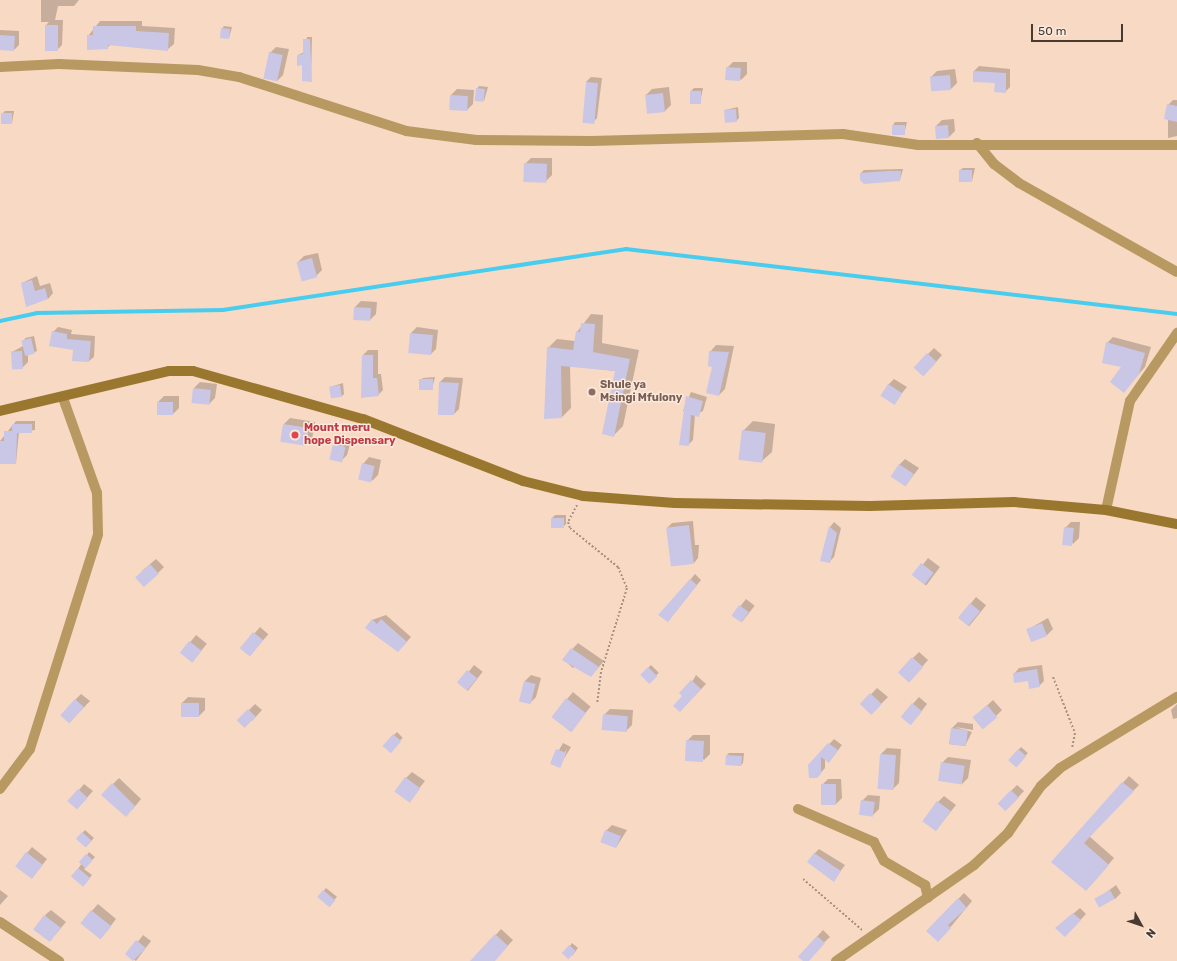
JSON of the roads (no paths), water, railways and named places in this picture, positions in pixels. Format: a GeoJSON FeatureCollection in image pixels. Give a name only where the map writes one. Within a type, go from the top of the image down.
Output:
{"type":"FeatureCollection","features":[{"type":"Feature","properties":{"kind":"street"},"geometry":{"type":"LineString","coordinates":[[0,68],[60,64],[198,70],[239,77],[406,131],[468,139],[591,141],[843,134],[918,145],[977,143],[1177,145]]}},
{"type":"Feature","properties":{"kind":"street"},"geometry":{"type":"LineString","coordinates":[[977,143],[994,164],[1019,183],[1177,272]]}},
{"type":"Feature","properties":{"kind":"street"},"geometry":{"type":"LineString","coordinates":[[1106,510],[1130,400],[1177,333]]}},
{"type":"Feature","properties":{"kind":"street"},"geometry":{"type":"LineString","coordinates":[[0,411],[63,398],[169,371],[193,371],[363,420],[523,481],[583,496],[675,503],[870,506],[1014,502],[1106,510],[1177,524]]}},
{"type":"Feature","properties":{"kind":"street"},"geometry":{"type":"LineString","coordinates":[[0,789],[30,749],[98,534],[97,493],[63,398]]}},
{"type":"Feature","properties":{"kind":"street"},"geometry":{"type":"LineString","coordinates":[[836,961],[928,898],[1001,841],[1040,786],[1064,766],[1177,697]]}},
{"type":"Feature","properties":{"kind":"street"},"geometry":{"type":"LineString","coordinates":[[798,809],[874,842],[884,861],[925,885],[928,898]]}},
{"type":"Feature","properties":{"kind":"street"},"geometry":{"type":"LineString","coordinates":[[0,922],[59,961]]}},
{"type":"Feature","properties":{"kind":"waterway"},"geometry":{"type":"LineString","coordinates":[[0,321],[37,313],[223,310],[626,249],[1177,314]]}},
{"type":"Feature","properties":{"kind":"place","name":"Shule ya Msingi Mfulony"},"geometry":{"type":"Point","coordinates":[592,392]}},
{"type":"Feature","properties":{"kind":"place","name":"Mount meru hope Dispensary"},"geometry":{"type":"Point","coordinates":[295,435]}}]}
